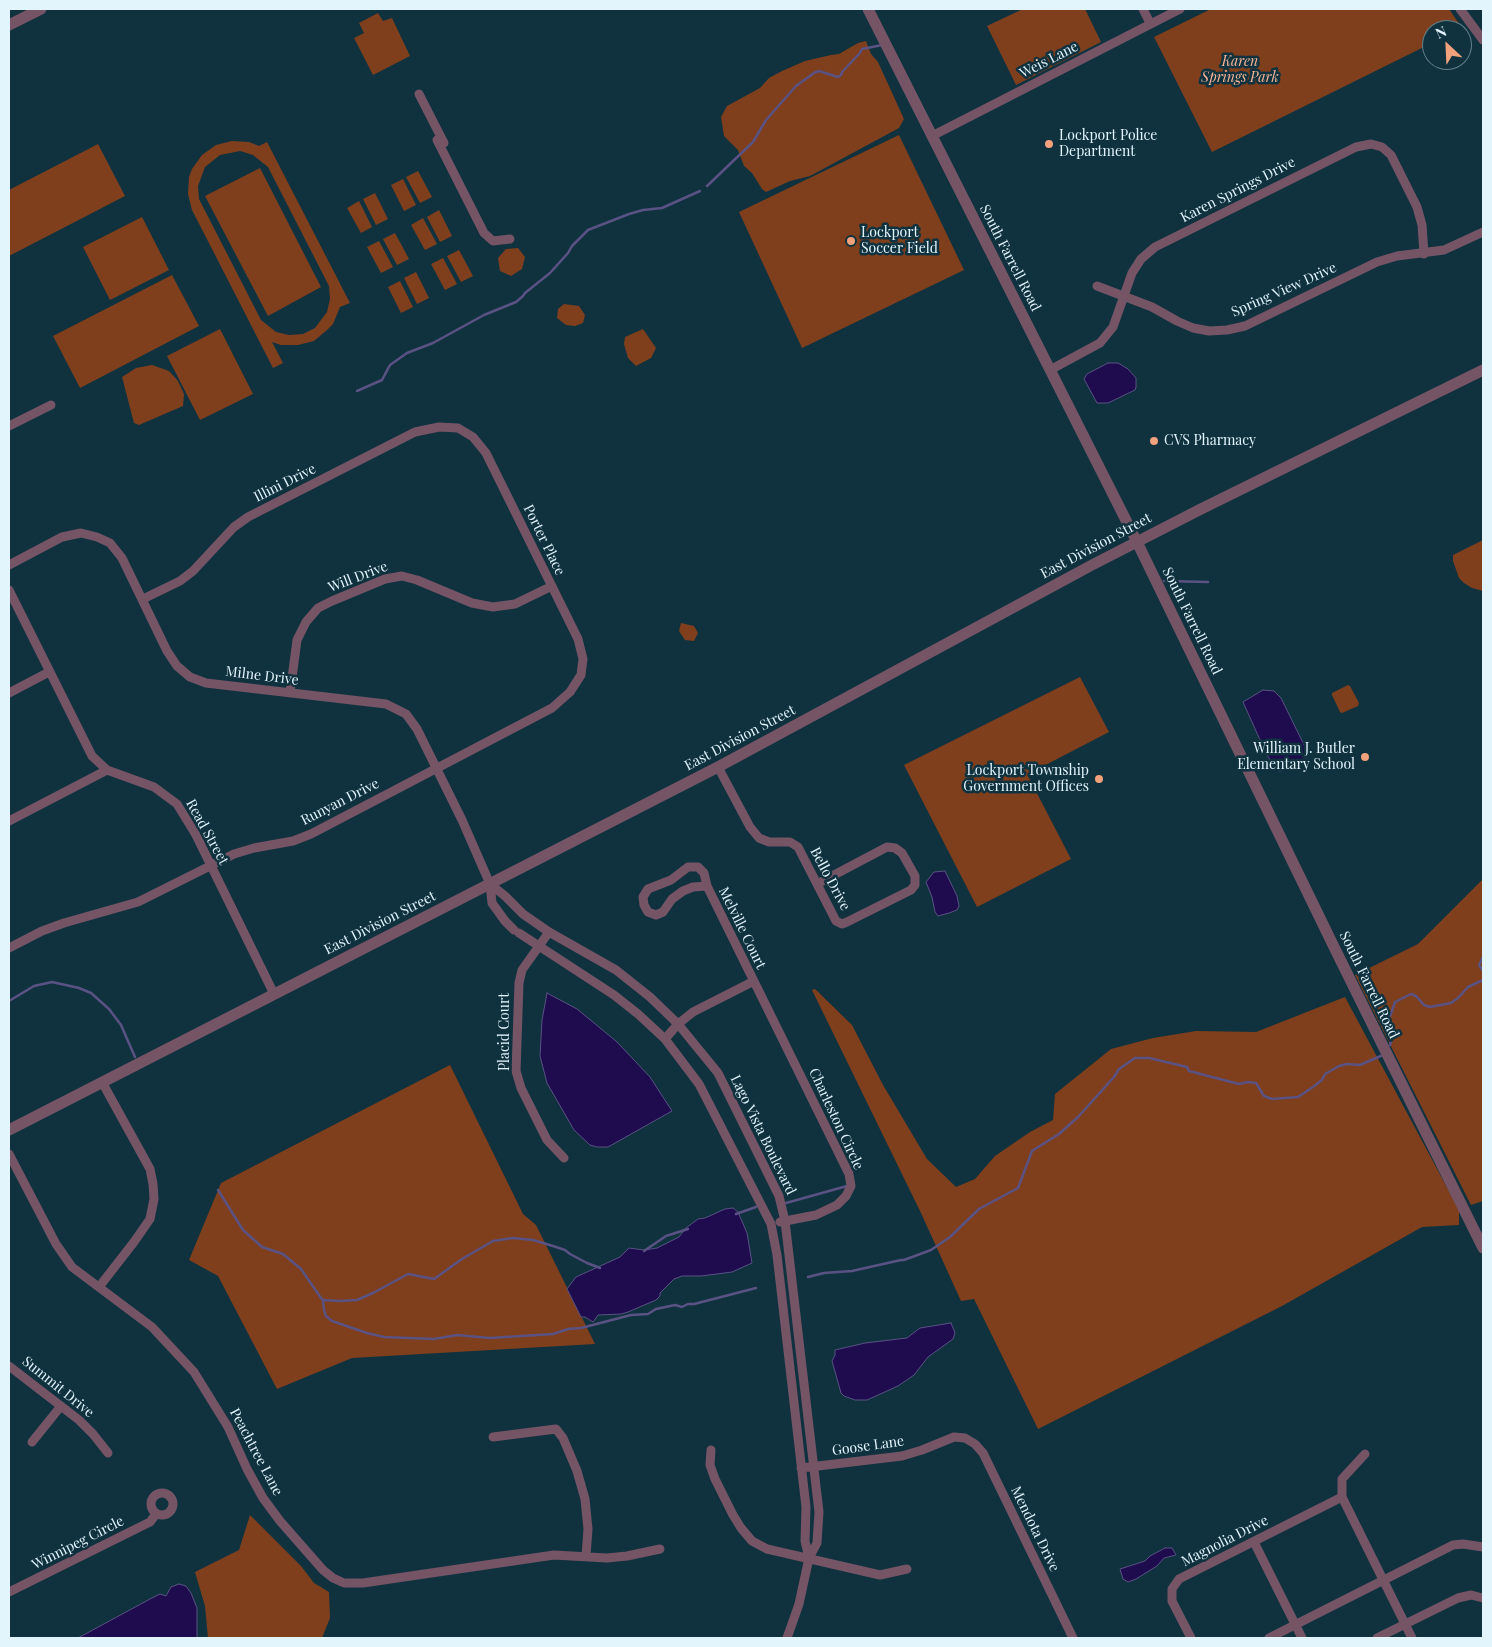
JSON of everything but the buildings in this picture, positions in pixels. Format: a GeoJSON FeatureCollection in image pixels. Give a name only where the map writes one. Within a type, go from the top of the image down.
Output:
{"type":"FeatureCollection","features":[{"type":"Feature","properties":{"kind":"street"},"geometry":{"type":"LineString","coordinates":[[9,25],[41,9]]}},
{"type":"Feature","properties":{"kind":"street","name":"South Farrell Road"},"geometry":{"type":"LineString","coordinates":[[868,9],[1137,542],[1343,966],[1483,1248]]}},
{"type":"Feature","properties":{"kind":"street"},"geometry":{"type":"LineString","coordinates":[[1143,9],[1150,23]]}},
{"type":"Feature","properties":{"kind":"street","name":"Weis Lane"},"geometry":{"type":"LineString","coordinates":[[932,136],[1180,9]]}},
{"type":"Feature","properties":{"kind":"street"},"geometry":{"type":"LineString","coordinates":[[1460,9],[1483,40]]}},
{"type":"Feature","properties":{"kind":"street"},"geometry":{"type":"LineString","coordinates":[[419,94],[484,234],[492,241],[510,239]]}},
{"type":"Feature","properties":{"kind":"street","name":"Karen Springs Drive"},"geometry":{"type":"LineString","coordinates":[[1050,370],[1100,343],[1113,327],[1132,273],[1141,259],[1154,247],[1356,146],[1371,144],[1382,147],[1391,155],[1417,207],[1422,225],[1424,254]]}},
{"type":"Feature","properties":{"kind":"street","name":"Spring View Drive"},"geometry":{"type":"LineString","coordinates":[[1097,286],[1152,307],[1193,328],[1209,331],[1227,330],[1245,326],[1378,262],[1397,256],[1444,250],[1483,232]]}},
{"type":"Feature","properties":{"kind":"street","name":"East Division Street"},"geometry":{"type":"LineString","coordinates":[[9,1130],[718,767],[1137,542],[1483,370]]}},
{"type":"Feature","properties":{"kind":"street"},"geometry":{"type":"LineString","coordinates":[[9,426],[51,405]]}},
{"type":"Feature","properties":{"kind":"street","name":"Illini Drive"},"geometry":{"type":"LineString","coordinates":[[142,599],[180,581],[193,571],[234,527],[248,517],[415,432],[439,426],[458,428]]}},
{"type":"Feature","properties":{"kind":"street","name":"Porter Place"},"geometry":{"type":"LineString","coordinates":[[458,428],[473,437],[486,454],[552,586],[578,639],[583,659],[581,675]]}},
{"type":"Feature","properties":{"kind":"street","name":"Milne Drive"},"geometry":{"type":"LineString","coordinates":[[9,565],[62,537],[82,534],[97,536],[110,543],[122,558],[167,651],[177,666],[190,677],[206,683],[386,704],[406,714],[417,729],[436,767],[490,884]]}},
{"type":"Feature","properties":{"kind":"street","name":"Will Drive"},"geometry":{"type":"LineString","coordinates":[[290,693],[297,640],[306,622],[318,608],[385,579],[402,576],[417,580],[472,603],[493,607],[515,604],[552,586]]}},
{"type":"Feature","properties":{"kind":"street","name":"Read Street"},"geometry":{"type":"LineString","coordinates":[[9,590],[92,756],[107,770],[154,787],[177,804],[211,866],[274,994]]}},
{"type":"Feature","properties":{"kind":"street"},"geometry":{"type":"LineString","coordinates":[[9,693],[49,672]]}},
{"type":"Feature","properties":{"kind":"street","name":"Runyan Drive"},"geometry":{"type":"LineString","coordinates":[[9,948],[42,931],[64,923],[138,902],[234,854],[254,848],[293,841],[312,834],[436,767],[552,708],[570,692],[581,675]]}},
{"type":"Feature","properties":{"kind":"street","name":"Bello Drive"},"geometry":{"type":"LineString","coordinates":[[718,767],[750,827],[759,838],[769,842],[790,842],[798,847],[836,922],[842,924],[911,890],[915,885],[915,876],[902,852],[895,848],[887,847],[817,884]]}},
{"type":"Feature","properties":{"kind":"street"},"geometry":{"type":"LineString","coordinates":[[9,821],[107,770]]}},
{"type":"Feature","properties":{"kind":"street","name":"Melville Court"},"geometry":{"type":"LineString","coordinates":[[707,886],[683,891],[672,898],[663,912],[656,915],[648,912],[644,905],[643,897],[648,890],[671,880],[688,868],[698,868],[704,873],[707,886],[754,982]]}},
{"type":"Feature","properties":{"kind":"street","name":"Lago Vista Boulevard"},"geometry":{"type":"LineString","coordinates":[[490,884],[523,914],[549,932],[616,970],[650,997],[678,1024],[718,1073],[779,1196],[785,1221],[819,1512],[817,1542],[809,1558],[799,1604],[787,1638]]}},
{"type":"Feature","properties":{"kind":"street","name":"Lago Vista Boulevard"},"geometry":{"type":"LineString","coordinates":[[490,884],[492,903],[516,932],[614,995],[665,1039],[699,1084],[771,1224],[777,1255],[806,1507],[805,1541],[809,1558]]}},
{"type":"Feature","properties":{"kind":"street"},"geometry":{"type":"LineString","coordinates":[[502,916],[514,906]]}},
{"type":"Feature","properties":{"kind":"street","name":"Placid Court"},"geometry":{"type":"LineString","coordinates":[[549,932],[522,970],[519,983],[516,1071],[521,1088],[547,1140],[564,1158]]}},
{"type":"Feature","properties":{"kind":"street"},"geometry":{"type":"LineString","coordinates":[[665,1039],[678,1024],[693,1012],[754,982]]}},
{"type":"Feature","properties":{"kind":"street","name":"Charleston Circle"},"geometry":{"type":"LineString","coordinates":[[754,982],[849,1174],[851,1186],[846,1196],[837,1205],[816,1215],[771,1224]]}},
{"type":"Feature","properties":{"kind":"street"},"geometry":{"type":"LineString","coordinates":[[99,1287],[150,1219],[154,1200],[150,1169],[102,1082]]}},
{"type":"Feature","properties":{"kind":"street","name":"Peachtree Lane"},"geometry":{"type":"LineString","coordinates":[[9,1154],[56,1244],[72,1267],[152,1327],[194,1372],[228,1427],[247,1469],[263,1498],[310,1556],[333,1578],[344,1584],[363,1583],[554,1555],[607,1558],[660,1549]]}},
{"type":"Feature","properties":{"kind":"street","name":"Summit Drive"},"geometry":{"type":"LineString","coordinates":[[9,1366],[79,1420],[93,1434],[108,1454]]}},
{"type":"Feature","properties":{"kind":"street"},"geometry":{"type":"LineString","coordinates":[[32,1442],[61,1406]]}},
{"type":"Feature","properties":{"kind":"street"},"geometry":{"type":"LineString","coordinates":[[493,1437],[556,1429],[563,1438],[577,1471],[584,1499],[588,1529],[586,1556]]}},
{"type":"Feature","properties":{"kind":"street","name":"Goose Lane"},"geometry":{"type":"LineString","coordinates":[[801,1468],[902,1456],[954,1437],[965,1438]]}},
{"type":"Feature","properties":{"kind":"street","name":"Mendota Drive"},"geometry":{"type":"LineString","coordinates":[[965,1438],[975,1444],[983,1453],[1073,1638]]}},
{"type":"Feature","properties":{"kind":"street"},"geometry":{"type":"LineString","coordinates":[[711,1450],[710,1465],[715,1479],[737,1522],[752,1541],[767,1549],[880,1575],[907,1569]]}},
{"type":"Feature","properties":{"kind":"street"},"geometry":{"type":"LineString","coordinates":[[1365,1454],[1342,1479],[1342,1497],[1412,1638]]}},
{"type":"Feature","properties":{"kind":"street","name":"Magnolia Drive"},"geometry":{"type":"LineString","coordinates":[[1191,1638],[1172,1601],[1172,1589],[1179,1579],[1342,1497]]}},
{"type":"Feature","properties":{"kind":"street","name":"Winnipeg Circle"},"geometry":{"type":"LineString","coordinates":[[9,1592],[150,1522],[156,1514]]}},
{"type":"Feature","properties":{"kind":"street"},"geometry":{"type":"LineString","coordinates":[[1254,1542],[1302,1638]]}},
{"type":"Feature","properties":{"kind":"street"},"geometry":{"type":"LineString","coordinates":[[1269,1638],[1453,1546],[1463,1544],[1483,1548]]}},
{"type":"Feature","properties":{"kind":"street"},"geometry":{"type":"LineString","coordinates":[[1377,1638],[1458,1598],[1471,1595],[1483,1598]]}},
{"type":"Feature","properties":{"kind":"green space"},"geometry":{"type":"Polygon","coordinates":[[[1023,9],[1085,9],[1101,42],[1016,85],[987,26],[1023,9]]]}},
{"type":"Feature","properties":{"kind":"green space","name":"Karen Springs Park"},"geometry":{"type":"Polygon","coordinates":[[[1211,9],[1449,9],[1457,20],[1422,20],[1422,48],[1212,152],[1154,37],[1211,9]]]}},
{"type":"Feature","properties":{"kind":"green space"},"geometry":{"type":"Polygon","coordinates":[[[378,13],[383,21],[392,18],[410,56],[373,75],[354,38],[364,33],[359,23],[378,13]]]}},
{"type":"Feature","properties":{"kind":"green space"},"geometry":{"type":"Polygon","coordinates":[[[866,41],[871,54],[878,62],[904,119],[899,128],[810,176],[790,181],[766,192],[752,173],[744,166],[738,150],[724,136],[721,117],[727,106],[760,88],[769,78],[782,71],[805,61],[839,54],[858,43],[866,41]]]}},
{"type":"Feature","properties":{"kind":"green space","name":"Lockport Soccer Field"},"geometry":{"type":"Polygon","coordinates":[[[899,135],[964,270],[802,348],[739,212],[899,135]]]}},
{"type":"Feature","properties":{"kind":"green space"},"geometry":{"type":"Polygon","coordinates":[[[232,141],[249,142],[259,146],[267,142],[350,303],[340,307],[333,324],[314,341],[298,345],[281,345],[272,342],[283,363],[273,368],[192,210],[188,194],[189,177],[202,155],[216,145],[232,141]],[[240,151],[220,155],[205,167],[198,186],[199,199],[261,320],[276,332],[289,335],[303,334],[315,328],[327,312],[330,299],[329,286],[268,167],[253,155],[240,151]]]}},
{"type":"Feature","properties":{"kind":"green space"},"geometry":{"type":"Polygon","coordinates":[[[98,144],[125,196],[9,256],[9,190],[98,144]]]}},
{"type":"Feature","properties":{"kind":"green space"},"geometry":{"type":"Polygon","coordinates":[[[260,168],[321,287],[268,316],[205,196],[260,168]]]}},
{"type":"Feature","properties":{"kind":"green space"},"geometry":{"type":"Polygon","coordinates":[[[418,171],[432,197],[420,203],[406,177],[418,171]]]}},
{"type":"Feature","properties":{"kind":"green space"},"geometry":{"type":"Polygon","coordinates":[[[403,179],[416,205],[404,211],[391,185],[403,179]]]}},
{"type":"Feature","properties":{"kind":"green space"},"geometry":{"type":"Polygon","coordinates":[[[375,193],[388,219],[376,225],[363,199],[375,193]]]}},
{"type":"Feature","properties":{"kind":"green space"},"geometry":{"type":"Polygon","coordinates":[[[359,201],[372,227],[361,233],[347,208],[359,201]]]}},
{"type":"Feature","properties":{"kind":"green space"},"geometry":{"type":"Polygon","coordinates":[[[439,210],[452,236],[440,242],[427,217],[439,210]]]}},
{"type":"Feature","properties":{"kind":"green space"},"geometry":{"type":"Polygon","coordinates":[[[142,217],[169,270],[110,300],[83,247],[142,217]]]}},
{"type":"Feature","properties":{"kind":"green space"},"geometry":{"type":"Polygon","coordinates":[[[423,218],[437,244],[425,250],[411,225],[423,218]]]}},
{"type":"Feature","properties":{"kind":"green space"},"geometry":{"type":"Polygon","coordinates":[[[395,233],[409,259],[397,265],[383,239],[395,233]]]}},
{"type":"Feature","properties":{"kind":"green space"},"geometry":{"type":"Polygon","coordinates":[[[379,241],[393,267],[381,273],[367,247],[379,241]]]}},
{"type":"Feature","properties":{"kind":"green space"},"geometry":{"type":"Polygon","coordinates":[[[518,248],[525,257],[522,269],[511,276],[500,271],[498,258],[506,249],[518,248]]]}},
{"type":"Feature","properties":{"kind":"green space"},"geometry":{"type":"Polygon","coordinates":[[[459,250],[473,276],[461,282],[447,256],[459,250]]]}},
{"type":"Feature","properties":{"kind":"green space"},"geometry":{"type":"Polygon","coordinates":[[[443,258],[457,284],[445,290],[431,264],[443,258]]]}},
{"type":"Feature","properties":{"kind":"green space"},"geometry":{"type":"Polygon","coordinates":[[[416,272],[429,298],[417,304],[404,278],[416,272]]]}},
{"type":"Feature","properties":{"kind":"green space"},"geometry":{"type":"Polygon","coordinates":[[[172,275],[199,326],[80,388],[53,336],[172,275]]]}},
{"type":"Feature","properties":{"kind":"green space"},"geometry":{"type":"Polygon","coordinates":[[[400,281],[413,307],[401,313],[388,287],[400,281]]]}},
{"type":"Feature","properties":{"kind":"green space"},"geometry":{"type":"Polygon","coordinates":[[[564,304],[579,306],[585,315],[583,323],[575,326],[566,325],[557,318],[558,309],[564,304]]]}},
{"type":"Feature","properties":{"kind":"green space"},"geometry":{"type":"Polygon","coordinates":[[[220,329],[253,394],[200,420],[167,356],[220,329]]]}},
{"type":"Feature","properties":{"kind":"green space"},"geometry":{"type":"Polygon","coordinates":[[[643,329],[656,348],[651,358],[636,366],[628,358],[624,344],[625,337],[643,329]]]}},
{"type":"Feature","properties":{"kind":"green space"},"geometry":{"type":"Polygon","coordinates":[[[152,365],[169,371],[178,381],[184,394],[183,406],[139,425],[134,423],[122,377],[136,368],[152,365]]]}},
{"type":"Feature","properties":{"kind":"green space"},"geometry":{"type":"Polygon","coordinates":[[[1483,540],[1483,591],[1472,588],[1459,578],[1453,561],[1453,555],[1483,540]]]}},
{"type":"Feature","properties":{"kind":"green space"},"geometry":{"type":"Polygon","coordinates":[[[681,623],[694,626],[698,633],[694,641],[685,640],[679,631],[681,623]]]}},
{"type":"Feature","properties":{"kind":"green space"},"geometry":{"type":"Polygon","coordinates":[[[1080,677],[1109,732],[1032,772],[1028,776],[1071,859],[977,907],[904,765],[1080,677]]]}},
{"type":"Feature","properties":{"kind":"green space"},"geometry":{"type":"Polygon","coordinates":[[[1348,685],[1359,703],[1358,706],[1342,713],[1332,693],[1348,685]]]}},
{"type":"Feature","properties":{"kind":"green space"},"geometry":{"type":"Polygon","coordinates":[[[1483,879],[1483,1201],[1471,1205],[1355,975],[1418,944],[1483,879]]]}},
{"type":"Feature","properties":{"kind":"green space"},"geometry":{"type":"Polygon","coordinates":[[[815,989],[852,1025],[883,1085],[927,1159],[956,1187],[975,1179],[995,1156],[1030,1132],[1053,1120],[1055,1094],[1111,1049],[1153,1038],[1196,1031],[1256,1032],[1345,997],[1459,1210],[1459,1225],[1422,1227],[1282,1306],[1038,1429],[974,1299],[961,1301],[921,1213],[812,990],[815,989]]]}},
{"type":"Feature","properties":{"kind":"green space"},"geometry":{"type":"Polygon","coordinates":[[[450,1065],[523,1214],[536,1225],[595,1344],[352,1358],[277,1389],[218,1276],[189,1260],[221,1183],[450,1065]]]}},
{"type":"Feature","properties":{"kind":"green space"},"geometry":{"type":"Polygon","coordinates":[[[250,1515],[301,1566],[314,1583],[329,1592],[330,1618],[322,1638],[208,1638],[205,1606],[195,1572],[239,1550],[250,1515]]]}},
{"type":"Feature","properties":{"kind":"shaded area"},"geometry":{"type":"Polygon","coordinates":[[[1108,363],[1118,363],[1128,369],[1136,378],[1136,387],[1135,390],[1108,403],[1097,403],[1084,379],[1087,374],[1108,363]]]}},
{"type":"Feature","properties":{"kind":"shaded area"},"geometry":{"type":"Polygon","coordinates":[[[1263,690],[1274,691],[1281,698],[1307,751],[1305,760],[1282,771],[1278,771],[1265,751],[1243,702],[1263,690]]]}},
{"type":"Feature","properties":{"kind":"shaded area"},"geometry":{"type":"Polygon","coordinates":[[[945,871],[957,896],[959,906],[957,910],[938,916],[926,882],[934,872],[945,871]]]}},
{"type":"Feature","properties":{"kind":"shaded area"},"geometry":{"type":"Polygon","coordinates":[[[547,993],[577,1009],[617,1042],[650,1077],[672,1111],[608,1147],[590,1145],[574,1130],[547,1083],[540,1056],[542,1020],[547,993]]]}},
{"type":"Feature","properties":{"kind":"shaded area"},"geometry":{"type":"Polygon","coordinates":[[[733,1208],[738,1212],[747,1233],[752,1263],[732,1272],[701,1276],[682,1276],[674,1279],[660,1293],[656,1300],[628,1312],[598,1315],[593,1322],[585,1317],[581,1317],[567,1289],[576,1277],[620,1257],[629,1248],[644,1250],[657,1248],[679,1237],[686,1228],[698,1219],[733,1208]]]}},
{"type":"Feature","properties":{"kind":"shaded area"},"geometry":{"type":"Polygon","coordinates":[[[951,1323],[955,1333],[953,1339],[928,1357],[914,1375],[898,1386],[867,1400],[855,1400],[841,1393],[832,1361],[835,1350],[865,1343],[907,1338],[920,1328],[951,1323]]]}},
{"type":"Feature","properties":{"kind":"shaded area"},"geometry":{"type":"Polygon","coordinates":[[[1165,1548],[1172,1548],[1176,1555],[1164,1558],[1157,1566],[1136,1579],[1128,1582],[1123,1579],[1120,1569],[1145,1561],[1165,1548]]]}},
{"type":"Feature","properties":{"kind":"shaded area"},"geometry":{"type":"Polygon","coordinates":[[[179,1584],[186,1586],[197,1608],[197,1638],[78,1638],[160,1594],[166,1596],[171,1587],[179,1584]]]}},
{"type":"Feature","properties":{"kind":"waterway"},"geometry":{"type":"LineString","coordinates":[[707,186],[753,142],[766,120],[796,86],[819,71],[838,77],[862,49],[882,45]]}},
{"type":"Feature","properties":{"kind":"waterway"},"geometry":{"type":"LineString","coordinates":[[357,391],[382,380],[390,365],[407,353],[433,343],[484,315],[516,302],[550,273],[588,230],[629,214],[662,208],[700,191]]}},
{"type":"Feature","properties":{"kind":"waterway"},"geometry":{"type":"LineString","coordinates":[[1164,581],[1208,582]]}},
{"type":"Feature","properties":{"kind":"waterway"},"geometry":{"type":"LineString","coordinates":[[1483,957],[1479,965],[1483,971]]}},
{"type":"Feature","properties":{"kind":"waterway"},"geometry":{"type":"LineString","coordinates":[[1390,1045],[1391,1042],[1386,1028],[1395,1002],[1411,994],[1416,996],[1424,1005],[1430,1007],[1451,1003],[1468,987],[1483,980]]}},
{"type":"Feature","properties":{"kind":"waterway"},"geometry":{"type":"LineString","coordinates":[[9,1001],[34,986],[52,982],[79,988],[91,993],[109,1009],[121,1025],[135,1057]]}},
{"type":"Feature","properties":{"kind":"waterway"},"geometry":{"type":"LineString","coordinates":[[808,1277],[824,1273],[852,1271],[904,1260],[931,1250],[950,1237],[979,1209],[1018,1188],[1032,1151],[1059,1134],[1078,1117],[1119,1069],[1135,1058],[1149,1058],[1187,1067],[1189,1071],[1239,1084],[1256,1083],[1264,1096],[1272,1099],[1298,1097],[1322,1080],[1325,1074],[1339,1066],[1347,1064],[1360,1065],[1383,1055]]}},
{"type":"Feature","properties":{"kind":"waterway"},"geometry":{"type":"LineString","coordinates":[[786,1203],[847,1186]]}},
{"type":"Feature","properties":{"kind":"waterway"},"geometry":{"type":"LineString","coordinates":[[218,1190],[243,1230],[262,1247],[283,1254],[301,1269],[323,1300],[357,1300],[408,1274],[434,1279],[462,1259],[493,1241],[513,1238],[533,1240],[565,1250],[600,1268]]}},
{"type":"Feature","properties":{"kind":"waterway"},"geometry":{"type":"LineString","coordinates":[[736,1214],[756,1207]]}},
{"type":"Feature","properties":{"kind":"waterway"},"geometry":{"type":"LineString","coordinates":[[644,1251],[666,1236],[688,1229]]}},
{"type":"Feature","properties":{"kind":"waterway"},"geometry":{"type":"LineString","coordinates":[[323,1300],[326,1316],[332,1321],[384,1337],[434,1339],[457,1335],[490,1338],[553,1334],[631,1315],[648,1314],[656,1309],[675,1305],[682,1307],[756,1288]]}},
{"type":"Feature","properties":{"kind":"place","name":"Lockport Police Department"},"geometry":{"type":"Point","coordinates":[1049,144]}},
{"type":"Feature","properties":{"kind":"place","name":"Lockport Soccer Field"},"geometry":{"type":"Point","coordinates":[851,241]}},
{"type":"Feature","properties":{"kind":"place","name":"CVS Pharmacy"},"geometry":{"type":"Point","coordinates":[1154,441]}},
{"type":"Feature","properties":{"kind":"place","name":"William J. Butler Elementary School"},"geometry":{"type":"Point","coordinates":[1365,757]}},
{"type":"Feature","properties":{"kind":"place","name":"Lockport Township Government Offices"},"geometry":{"type":"Point","coordinates":[1099,779]}}]}
